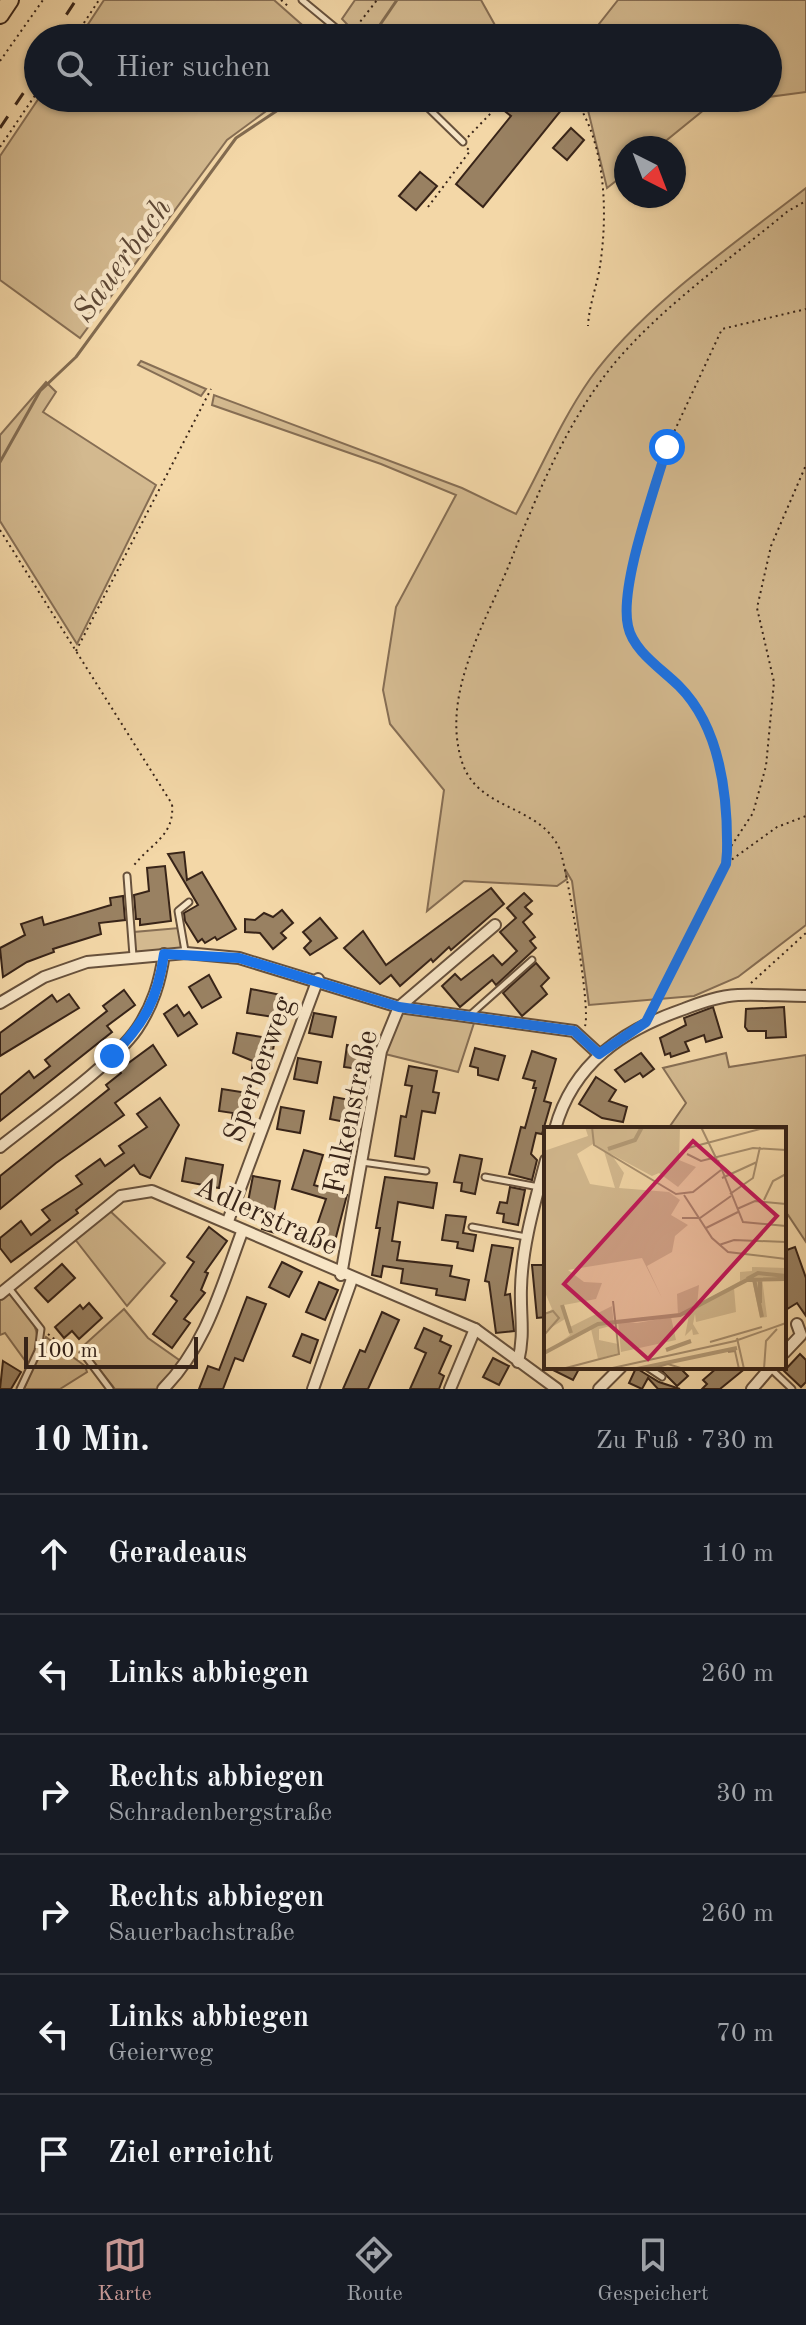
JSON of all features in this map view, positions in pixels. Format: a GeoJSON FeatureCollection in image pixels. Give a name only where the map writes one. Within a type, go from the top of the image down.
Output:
{"type":"FeatureCollection","features":[{"type":"Feature","properties":{"kind":"highway"},"geometry":{"type":"LineString","coordinates":[[0,15],[10,0]]}},
{"type":"Feature","properties":{"kind":"street"},"geometry":{"type":"LineString","coordinates":[[399,1007],[495,925]]}},
{"type":"Feature","properties":{"kind":"street"},"geometry":{"type":"LineString","coordinates":[[0,1003],[44,977],[87,962],[186,953],[239,958],[318,979],[399,1007],[581,1034],[599,1054]]}},
{"type":"Feature","properties":{"kind":"street"},"geometry":{"type":"LineString","coordinates":[[0,1147],[112,1056],[137,1031],[159,987],[164,954]]}},
{"type":"Feature","properties":{"kind":"street","name":"Sperberweg"},"geometry":{"type":"LineString","coordinates":[[228,1221],[318,979]]}},
{"type":"Feature","properties":{"kind":"street"},"geometry":{"type":"LineString","coordinates":[[556,1127],[569,1092],[599,1054],[646,1022],[712,999],[739,995],[806,996]]}},
{"type":"Feature","properties":{"kind":"street","name":"Falkenstraße"},"geometry":{"type":"LineString","coordinates":[[313,1389],[347,1277],[381,1051],[399,1007]]}},
{"type":"Feature","properties":{"kind":"street"},"geometry":{"type":"LineString","coordinates":[[518,1362],[525,1335],[521,1289],[527,1238],[544,1168]]}},
{"type":"Feature","properties":{"kind":"street","name":"Adlerstraße"},"geometry":{"type":"LineString","coordinates":[[4,1290],[121,1196],[152,1191],[228,1221],[242,1232],[347,1277],[475,1329],[557,1389]]}},
{"type":"Feature","properties":{"kind":"street"},"geometry":{"type":"LineString","coordinates":[[163,1389],[189,1361],[205,1331],[242,1232]]}},
{"type":"Feature","properties":{"kind":"street"},"geometry":{"type":"LineString","coordinates":[[786,1351],[801,1335],[797,1324]]}},
{"type":"Feature","properties":{"kind":"street"},"geometry":{"type":"LineString","coordinates":[[450,1389],[475,1329]]}},
{"type":"Feature","properties":{"kind":"street"},"geometry":{"type":"LineString","coordinates":[[599,1389],[619,1369]]}},
{"type":"Feature","properties":{"kind":"street"},"geometry":{"type":"LineString","coordinates":[[752,1389],[770,1369]]}},
{"type":"Feature","properties":{"kind":"lane"},"geometry":{"type":"LineString","coordinates":[[302,0],[331,24]]}},
{"type":"Feature","properties":{"kind":"lane"},"geometry":{"type":"LineString","coordinates":[[432,112],[463,142]]}},
{"type":"Feature","properties":{"kind":"lane"},"geometry":{"type":"LineString","coordinates":[[127,876],[133,956]]}},
{"type":"Feature","properties":{"kind":"lane"},"geometry":{"type":"LineString","coordinates":[[186,953],[178,911],[189,902]]}},
{"type":"Feature","properties":{"kind":"lane"},"geometry":{"type":"LineString","coordinates":[[468,1017],[532,960]]}},
{"type":"Feature","properties":{"kind":"lane"},"geometry":{"type":"LineString","coordinates":[[362,1162],[426,1171]]}},
{"type":"Feature","properties":{"kind":"lane"},"geometry":{"type":"LineString","coordinates":[[485,1177],[539,1187]]}},
{"type":"Feature","properties":{"kind":"lane"},"geometry":{"type":"LineString","coordinates":[[472,1227],[527,1238]]}},
{"type":"Feature","properties":{"kind":"lane","name":"Adlerstraße"},"geometry":{"type":"LineString","coordinates":[[4,1290],[41,1329]]}},
{"type":"Feature","properties":{"kind":"lane"},"geometry":{"type":"LineString","coordinates":[[20,1389],[38,1351],[41,1329]]}},
{"type":"Feature","properties":{"kind":"lane"},"geometry":{"type":"LineString","coordinates":[[83,1353],[110,1389]]}},
{"type":"Feature","properties":{"kind":"lane"},"geometry":{"type":"LineString","coordinates":[[650,1369],[662,1377]]}},
{"type":"Feature","properties":{"kind":"lane"},"geometry":{"type":"LineString","coordinates":[[772,1369],[792,1389]]}},
{"type":"Feature","properties":{"kind":"path"},"geometry":{"type":"LineString","coordinates":[[26,24],[43,0]]}},
{"type":"Feature","properties":{"kind":"path"},"geometry":{"type":"LineString","coordinates":[[83,24],[99,0]]}},
{"type":"Feature","properties":{"kind":"path"},"geometry":{"type":"LineString","coordinates":[[281,0],[288,6]]}},
{"type":"Feature","properties":{"kind":"path"},"geometry":{"type":"LineString","coordinates":[[358,24],[377,0]]}},
{"type":"Feature","properties":{"kind":"path"},"geometry":{"type":"LineString","coordinates":[[0,61],[24,27]]}},
{"type":"Feature","properties":{"kind":"path"},"geometry":{"type":"LineString","coordinates":[[0,147],[24,112]]}},
{"type":"Feature","properties":{"kind":"path"},"geometry":{"type":"LineString","coordinates":[[428,207],[470,151],[463,142],[490,112]]}},
{"type":"Feature","properties":{"kind":"path"},"geometry":{"type":"LineString","coordinates":[[584,112],[598,158],[604,217],[600,268],[588,326]]}},
{"type":"Feature","properties":{"kind":"path"},"geometry":{"type":"LineString","coordinates":[[581,1034],[587,1023],[561,849],[545,829],[489,799],[462,762],[457,725],[474,643],[511,561],[524,521],[597,388],[626,349],[685,293],[806,201]]}},
{"type":"Feature","properties":{"kind":"path"},"geometry":{"type":"LineString","coordinates":[[646,1022],[726,864],[727,852],[720,766],[703,717],[680,687],[652,663],[628,626],[632,568],[667,447],[722,329],[806,309]]}},
{"type":"Feature","properties":{"kind":"path"},"geometry":{"type":"LineString","coordinates":[[76,652],[211,389]]}},
{"type":"Feature","properties":{"kind":"path"},"geometry":{"type":"LineString","coordinates":[[727,852],[753,813],[766,766],[774,682],[757,608],[771,546],[806,465]]}},
{"type":"Feature","properties":{"kind":"path"},"geometry":{"type":"LineString","coordinates":[[0,530],[172,804],[174,820],[166,835],[127,876]]}},
{"type":"Feature","properties":{"kind":"path"},"geometry":{"type":"LineString","coordinates":[[726,864],[777,827],[806,816]]}},
{"type":"Feature","properties":{"kind":"path"},"geometry":{"type":"LineString","coordinates":[[739,995],[806,933]]}},
{"type":"Feature","properties":{"kind":"path"},"geometry":{"type":"LineString","coordinates":[[41,1329],[77,1357],[83,1353]]}},
{"type":"Feature","properties":{"kind":"shaded area"},"geometry":{"type":"Polygon","coordinates":[[[104,0],[274,0],[301,24],[88,24],[104,0]]]}},
{"type":"Feature","properties":{"kind":"shaded area"},"geometry":{"type":"Polygon","coordinates":[[[355,0],[481,0],[494,24],[347,24],[342,19],[355,0]]]}},
{"type":"Feature","properties":{"kind":"shaded area"},"geometry":{"type":"Polygon","coordinates":[[[618,0],[806,0],[806,92],[782,95],[782,24],[599,24],[618,0]]]}},
{"type":"Feature","properties":{"kind":"shaded area"},"geometry":{"type":"Polygon","coordinates":[[[30,112],[265,112],[227,140],[80,338],[0,280],[0,156],[30,112]]]}},
{"type":"Feature","properties":{"kind":"shaded area"},"geometry":{"type":"Polygon","coordinates":[[[588,112],[701,112],[672,136],[614,136],[614,182],[607,188],[588,112]]]}},
{"type":"Feature","properties":{"kind":"shaded area"},"geometry":{"type":"Polygon","coordinates":[[[806,188],[806,925],[738,977],[694,996],[589,1005],[572,881],[565,869],[567,879],[557,886],[464,881],[427,911],[444,790],[390,724],[383,690],[396,607],[456,495],[381,464],[212,405],[214,395],[462,488],[516,514],[569,412],[611,352],[662,301],[806,188]]]}},
{"type":"Feature","properties":{"kind":"shaded area"},"geometry":{"type":"Polygon","coordinates":[[[141,361],[206,389],[201,396],[138,365],[141,361]]]}},
{"type":"Feature","properties":{"kind":"shaded area"},"geometry":{"type":"Polygon","coordinates":[[[46,382],[56,392],[43,412],[156,485],[77,644],[0,521],[0,435],[46,382]]]}},
{"type":"Feature","properties":{"kind":"shaded area"},"geometry":{"type":"Polygon","coordinates":[[[179,928],[184,951],[135,954],[134,932],[179,928]]]}},
{"type":"Feature","properties":{"kind":"shaded area"},"geometry":{"type":"Polygon","coordinates":[[[402,1011],[474,1023],[458,1072],[385,1054],[402,1011]]]}},
{"type":"Feature","properties":{"kind":"shaded area"},"geometry":{"type":"Polygon","coordinates":[[[726,1053],[729,1067],[806,1055],[806,1242],[786,1216],[786,1127],[669,1127],[686,1103],[663,1068],[726,1053]]]}},
{"type":"Feature","properties":{"kind":"shaded area"},"geometry":{"type":"Polygon","coordinates":[[[108,1209],[165,1263],[127,1306],[74,1238],[108,1209]]]}},
{"type":"Feature","properties":{"kind":"shaded area"},"geometry":{"type":"Polygon","coordinates":[[[9,1291],[30,1318],[37,1333],[29,1366],[5,1333],[0,1335],[0,1298],[9,1291]]]}},
{"type":"Feature","properties":{"kind":"shaded area"},"geometry":{"type":"Polygon","coordinates":[[[124,1309],[148,1338],[182,1362],[158,1389],[115,1389],[82,1347],[124,1309]]]}},
{"type":"Feature","properties":{"kind":"shaded area"},"geometry":{"type":"Polygon","coordinates":[[[46,1337],[85,1366],[87,1372],[60,1389],[24,1389],[46,1337]]]}},
{"type":"Feature","properties":{"kind":"building"},"geometry":{"type":"Polygon","coordinates":[[[506,112],[560,112],[483,207],[456,184],[511,116],[506,112]]]}},
{"type":"Feature","properties":{"kind":"building"},"geometry":{"type":"Polygon","coordinates":[[[571,128],[584,140],[567,160],[553,148],[571,128]]]}},
{"type":"Feature","properties":{"kind":"building"},"geometry":{"type":"Polygon","coordinates":[[[420,172],[437,186],[416,210],[399,196],[420,172]]]}},
{"type":"Feature","properties":{"kind":"building"},"geometry":{"type":"Polygon","coordinates":[[[184,852],[187,880],[202,872],[236,929],[217,940],[215,937],[205,943],[202,939],[198,942],[185,921],[184,913],[198,905],[168,854],[184,852]]]}},
{"type":"Feature","properties":{"kind":"building"},"geometry":{"type":"Polygon","coordinates":[[[165,866],[171,921],[140,925],[140,919],[136,919],[134,895],[149,891],[147,868],[165,866]]]}},
{"type":"Feature","properties":{"kind":"building"},"geometry":{"type":"Polygon","coordinates":[[[491,888],[504,904],[451,950],[449,947],[433,962],[431,959],[400,986],[391,975],[380,984],[344,948],[363,931],[386,965],[491,888]]]}},
{"type":"Feature","properties":{"kind":"building"},"geometry":{"type":"Polygon","coordinates":[[[524,893],[532,901],[525,907],[532,914],[523,922],[535,937],[530,941],[536,948],[496,985],[492,980],[460,1007],[442,986],[455,974],[461,980],[493,955],[502,965],[517,951],[500,932],[516,918],[507,908],[524,893]]]}},
{"type":"Feature","properties":{"kind":"building"},"geometry":{"type":"Polygon","coordinates":[[[123,896],[125,920],[99,923],[101,934],[53,949],[54,952],[27,962],[3,977],[0,948],[25,935],[21,924],[42,917],[44,925],[111,905],[110,898],[123,896]]]}},
{"type":"Feature","properties":{"kind":"building"},"geometry":{"type":"Polygon","coordinates":[[[282,910],[293,923],[281,933],[286,938],[273,949],[260,933],[245,932],[245,919],[255,920],[264,913],[273,917],[282,910]]]}},
{"type":"Feature","properties":{"kind":"building"},"geometry":{"type":"Polygon","coordinates":[[[320,918],[337,938],[310,955],[304,948],[311,941],[303,932],[320,918]]]}},
{"type":"Feature","properties":{"kind":"building"},"geometry":{"type":"Polygon","coordinates":[[[536,963],[549,978],[541,986],[547,994],[522,1016],[503,993],[536,963]]]}},
{"type":"Feature","properties":{"kind":"building"},"geometry":{"type":"Polygon","coordinates":[[[209,975],[221,997],[202,1008],[189,987],[209,975]]]}},
{"type":"Feature","properties":{"kind":"building"},"geometry":{"type":"Polygon","coordinates":[[[251,989],[281,995],[279,1003],[289,1004],[287,1019],[247,1013],[251,989]]]}},
{"type":"Feature","properties":{"kind":"building"},"geometry":{"type":"Polygon","coordinates":[[[124,990],[135,1005],[107,1026],[112,1032],[0,1121],[0,1095],[29,1071],[34,1078],[50,1066],[45,1060],[107,1011],[103,1006],[124,990]]]}},
{"type":"Feature","properties":{"kind":"building"},"geometry":{"type":"Polygon","coordinates":[[[69,994],[79,1008],[0,1056],[0,1033],[52,995],[57,1002],[69,994]]]}},
{"type":"Feature","properties":{"kind":"building"},"geometry":{"type":"Polygon","coordinates":[[[177,1005],[184,1016],[189,1012],[197,1024],[178,1036],[164,1014],[177,1005]]]}},
{"type":"Feature","properties":{"kind":"building"},"geometry":{"type":"Polygon","coordinates":[[[713,1007],[722,1037],[706,1042],[704,1035],[685,1042],[689,1051],[671,1057],[670,1053],[665,1055],[660,1038],[686,1025],[684,1018],[713,1007]]]}},
{"type":"Feature","properties":{"kind":"building"},"geometry":{"type":"Polygon","coordinates":[[[784,1007],[786,1037],[766,1038],[766,1031],[748,1031],[745,1027],[746,1009],[784,1007]]]}},
{"type":"Feature","properties":{"kind":"building"},"geometry":{"type":"Polygon","coordinates":[[[314,1013],[336,1017],[332,1037],[309,1033],[314,1013]]]}},
{"type":"Feature","properties":{"kind":"building"},"geometry":{"type":"Polygon","coordinates":[[[237,1033],[275,1039],[269,1072],[252,1069],[253,1061],[233,1053],[237,1033]]]}},
{"type":"Feature","properties":{"kind":"building"},"geometry":{"type":"Polygon","coordinates":[[[153,1045],[166,1065],[115,1103],[124,1115],[56,1163],[0,1209],[0,1176],[109,1089],[106,1085],[121,1073],[119,1070],[153,1045]]]}},
{"type":"Feature","properties":{"kind":"building"},"geometry":{"type":"Polygon","coordinates":[[[347,1045],[369,1049],[366,1070],[344,1067],[347,1045]]]}},
{"type":"Feature","properties":{"kind":"building"},"geometry":{"type":"Polygon","coordinates":[[[475,1048],[505,1056],[498,1080],[478,1075],[478,1068],[470,1066],[475,1048]]]}},
{"type":"Feature","properties":{"kind":"building"},"geometry":{"type":"Polygon","coordinates":[[[532,1051],[556,1059],[544,1101],[551,1103],[542,1134],[536,1133],[531,1154],[537,1160],[532,1180],[509,1174],[521,1127],[525,1128],[536,1088],[533,1088],[535,1081],[523,1078],[532,1051]]]}},
{"type":"Feature","properties":{"kind":"building"},"geometry":{"type":"Polygon","coordinates":[[[641,1053],[654,1069],[643,1077],[640,1073],[625,1082],[615,1070],[641,1053]]]}},
{"type":"Feature","properties":{"kind":"building"},"geometry":{"type":"Polygon","coordinates":[[[298,1058],[321,1062],[317,1083],[294,1079],[298,1058]]]}},
{"type":"Feature","properties":{"kind":"building"},"geometry":{"type":"Polygon","coordinates":[[[409,1066],[437,1071],[433,1092],[439,1093],[435,1113],[422,1111],[414,1159],[395,1156],[401,1116],[406,1117],[412,1086],[405,1085],[409,1066]]]}},
{"type":"Feature","properties":{"kind":"building"},"geometry":{"type":"Polygon","coordinates":[[[596,1077],[616,1090],[609,1101],[627,1107],[623,1122],[602,1118],[579,1104],[596,1077]]]}},
{"type":"Feature","properties":{"kind":"building"},"geometry":{"type":"Polygon","coordinates":[[[222,1089],[254,1094],[250,1121],[244,1120],[241,1137],[230,1130],[233,1113],[219,1111],[222,1089]]]}},
{"type":"Feature","properties":{"kind":"building"},"geometry":{"type":"Polygon","coordinates":[[[334,1097],[360,1102],[355,1124],[330,1119],[334,1097]]]}},
{"type":"Feature","properties":{"kind":"building"},"geometry":{"type":"Polygon","coordinates":[[[160,1098],[179,1125],[150,1178],[140,1174],[134,1165],[76,1210],[78,1213],[11,1262],[0,1248],[0,1238],[21,1221],[31,1235],[50,1220],[42,1210],[82,1184],[76,1176],[100,1159],[105,1166],[124,1153],[119,1146],[147,1127],[137,1114],[160,1098]]]}},
{"type":"Feature","properties":{"kind":"building"},"geometry":{"type":"Polygon","coordinates":[[[281,1107],[304,1111],[300,1133],[277,1129],[281,1107]]]}},
{"type":"Feature","properties":{"kind":"building"},"geometry":{"type":"Polygon","coordinates":[[[304,1150],[323,1155],[314,1185],[347,1195],[335,1241],[314,1234],[326,1199],[292,1189],[304,1150]]]}},
{"type":"Feature","properties":{"kind":"building"},"geometry":{"type":"Polygon","coordinates":[[[460,1155],[482,1159],[475,1194],[461,1191],[462,1183],[454,1182],[460,1155]]]}},
{"type":"Feature","properties":{"kind":"building"},"geometry":{"type":"Polygon","coordinates":[[[186,1158],[223,1165],[219,1188],[182,1181],[186,1158]]]}},
{"type":"Feature","properties":{"kind":"building"},"geometry":{"type":"Polygon","coordinates":[[[253,1176],[280,1181],[274,1212],[247,1207],[253,1176]]]}},
{"type":"Feature","properties":{"kind":"building"},"geometry":{"type":"Polygon","coordinates":[[[385,1177],[437,1183],[433,1208],[398,1202],[392,1241],[400,1242],[397,1260],[452,1266],[450,1276],[469,1280],[465,1300],[436,1295],[437,1289],[401,1283],[403,1269],[383,1266],[381,1277],[372,1275],[385,1177]]]}},
{"type":"Feature","properties":{"kind":"building"},"geometry":{"type":"Polygon","coordinates":[[[510,1187],[525,1190],[518,1225],[503,1222],[504,1214],[497,1213],[500,1202],[507,1203],[510,1187]]]}},
{"type":"Feature","properties":{"kind":"building"},"geometry":{"type":"Polygon","coordinates":[[[265,1211],[278,1214],[275,1233],[262,1229],[265,1211]]]}},
{"type":"Feature","properties":{"kind":"building"},"geometry":{"type":"Polygon","coordinates":[[[446,1215],[466,1217],[463,1233],[476,1235],[473,1251],[457,1248],[458,1242],[442,1240],[446,1215]]]}},
{"type":"Feature","properties":{"kind":"building"},"geometry":{"type":"Polygon","coordinates":[[[209,1227],[227,1241],[205,1272],[208,1273],[201,1290],[205,1293],[184,1319],[190,1323],[172,1348],[153,1334],[177,1301],[171,1296],[194,1262],[187,1257],[209,1227]]]}},
{"type":"Feature","properties":{"kind":"building"},"geometry":{"type":"Polygon","coordinates":[[[492,1245],[513,1248],[505,1295],[510,1294],[514,1331],[496,1333],[489,1282],[485,1281],[492,1245]]]}},
{"type":"Feature","properties":{"kind":"building"},"geometry":{"type":"Polygon","coordinates":[[[795,1247],[806,1278],[806,1316],[797,1303],[786,1310],[786,1250],[795,1247]]]}},
{"type":"Feature","properties":{"kind":"building"},"geometry":{"type":"Polygon","coordinates":[[[282,1262],[302,1272],[289,1297],[269,1287],[282,1262]]]}},
{"type":"Feature","properties":{"kind":"building"},"geometry":{"type":"Polygon","coordinates":[[[62,1264],[75,1278],[48,1302],[35,1288],[62,1264]]]}},
{"type":"Feature","properties":{"kind":"building"},"geometry":{"type":"Polygon","coordinates":[[[532,1265],[544,1265],[544,1317],[537,1318],[532,1265]]]}},
{"type":"Feature","properties":{"kind":"building"},"geometry":{"type":"Polygon","coordinates":[[[319,1282],[338,1290],[325,1320],[306,1312],[319,1282]]]}},
{"type":"Feature","properties":{"kind":"building"},"geometry":{"type":"Polygon","coordinates":[[[247,1297],[266,1304],[243,1361],[235,1358],[223,1389],[199,1389],[208,1366],[219,1370],[247,1297]]]}},
{"type":"Feature","properties":{"kind":"building"},"geometry":{"type":"Polygon","coordinates":[[[89,1303],[102,1318],[79,1339],[72,1331],[64,1338],[55,1327],[80,1305],[83,1309],[89,1303]]]}},
{"type":"Feature","properties":{"kind":"building"},"geometry":{"type":"Polygon","coordinates":[[[382,1312],[399,1320],[368,1389],[343,1389],[360,1350],[365,1352],[382,1312]]]}},
{"type":"Feature","properties":{"kind":"building"},"geometry":{"type":"Polygon","coordinates":[[[424,1328],[442,1336],[440,1341],[451,1346],[439,1373],[444,1376],[439,1389],[410,1389],[426,1353],[415,1348],[424,1328]]]}},
{"type":"Feature","properties":{"kind":"building"},"geometry":{"type":"Polygon","coordinates":[[[302,1334],[318,1340],[310,1363],[293,1356],[302,1334]]]}},
{"type":"Feature","properties":{"kind":"building"},"geometry":{"type":"Polygon","coordinates":[[[800,1354],[806,1360],[806,1382],[801,1387],[784,1371],[800,1354]]]}},
{"type":"Feature","properties":{"kind":"building"},"geometry":{"type":"Polygon","coordinates":[[[493,1358],[509,1366],[499,1385],[483,1377],[493,1358]]]}},
{"type":"Feature","properties":{"kind":"building"},"geometry":{"type":"Polygon","coordinates":[[[3,1361],[21,1372],[11,1389],[0,1389],[3,1361]]]}},
{"type":"Feature","properties":{"kind":"building"},"geometry":{"type":"Polygon","coordinates":[[[551,1369],[579,1369],[573,1380],[551,1369]]]}},
{"type":"Feature","properties":{"kind":"building"},"geometry":{"type":"Polygon","coordinates":[[[638,1369],[659,1382],[680,1389],[658,1389],[648,1378],[642,1389],[629,1383],[638,1369]]]}},
{"type":"Feature","properties":{"kind":"building"},"geometry":{"type":"Polygon","coordinates":[[[660,1369],[681,1369],[688,1376],[677,1386],[660,1369]]]}},
{"type":"Feature","properties":{"kind":"building"},"geometry":{"type":"Polygon","coordinates":[[[716,1369],[745,1369],[720,1389],[702,1389],[707,1384],[703,1380],[716,1369]]]}},
{"type":"Feature","properties":{"kind":"waterway","name":"Sauerbach"},"geometry":{"type":"LineString","coordinates":[[381,24],[397,0]]}},
{"type":"Feature","properties":{"kind":"waterway","name":"Sauerbach"},"geometry":{"type":"LineString","coordinates":[[0,462],[40,391],[76,357],[236,138],[275,112]]}},
{"type":"Feature","properties":{"kind":"railway"},"geometry":{"type":"LineString","coordinates":[[60,24],[76,0]]}},
{"type":"Feature","properties":{"kind":"railway"},"geometry":{"type":"LineString","coordinates":[[0,128],[24,92]]}},
{"type":"Feature","properties":{"kind":"route"},"geometry":{"type":"LineString","coordinates":[[112,1056],[137,1031],[159,987],[164,954],[239,958],[318,979],[399,1007],[574,1031],[581,1034],[599,1054],[646,1022],[672,965],[726,864],[727,852],[720,766],[703,717],[680,687],[652,663],[628,626],[632,568],[667,447]]}}]}
